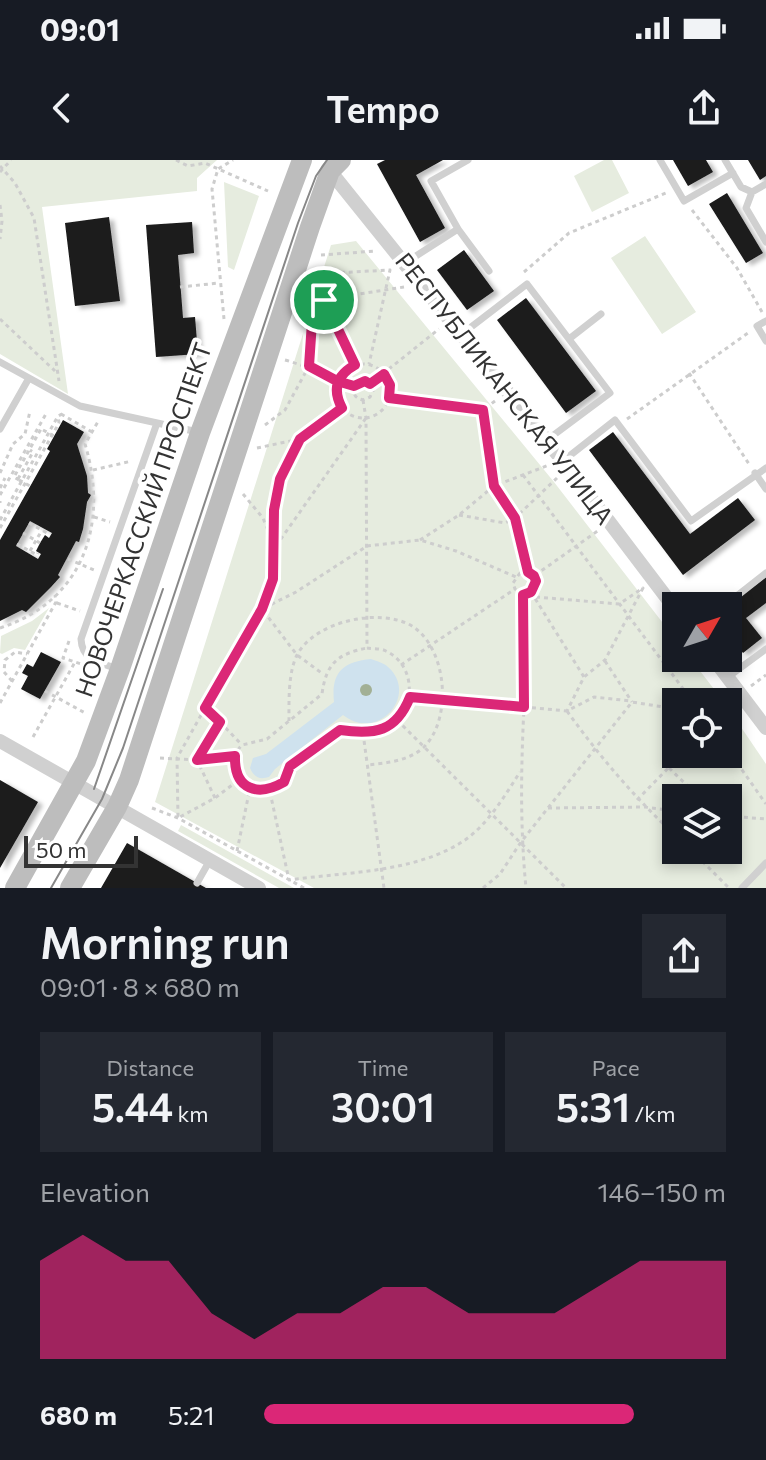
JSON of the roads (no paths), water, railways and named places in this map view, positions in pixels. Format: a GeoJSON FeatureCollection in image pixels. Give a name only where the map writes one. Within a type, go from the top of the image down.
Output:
{"type":"FeatureCollection","features":[{"type":"Feature","properties":{"kind":"main road","name":"НОВОЧЕРКАССКИЙ ПРОСПЕКТ"},"geometry":{"type":"LineString","coordinates":[[15,888],[86,761],[200,433],[302,160]]}},
{"type":"Feature","properties":{"kind":"main road"},"geometry":{"type":"LineString","coordinates":[[70,888],[117,807],[335,165]]}},
{"type":"Feature","properties":{"kind":"street","name":"РЕСПУБЛИКАНСКАЯ УЛИЦА"},"geometry":{"type":"LineString","coordinates":[[335,165],[405,263],[547,440],[556,463],[662,593]]}},
{"type":"Feature","properties":{"kind":"street"},"geometry":{"type":"LineString","coordinates":[[724,672],[766,728]]}},
{"type":"Feature","properties":{"kind":"street"},"geometry":{"type":"LineString","coordinates":[[0,741],[259,888]]}},
{"type":"Feature","properties":{"kind":"lane"},"geometry":{"type":"LineString","coordinates":[[468,160],[431,181],[458,229],[489,271]]}},
{"type":"Feature","properties":{"kind":"lane"},"geometry":{"type":"LineString","coordinates":[[660,160],[684,201],[733,173]]}},
{"type":"Feature","properties":{"kind":"lane"},"geometry":{"type":"LineString","coordinates":[[725,160],[741,187],[752,192]]}},
{"type":"Feature","properties":{"kind":"lane"},"geometry":{"type":"LineString","coordinates":[[766,184],[752,192],[746,208],[766,242]]}},
{"type":"Feature","properties":{"kind":"lane"},"geometry":{"type":"LineString","coordinates":[[405,263],[458,229]]}},
{"type":"Feature","properties":{"kind":"lane"},"geometry":{"type":"LineString","coordinates":[[462,334],[527,284],[610,393],[547,440]]}},
{"type":"Feature","properties":{"kind":"lane"},"geometry":{"type":"LineString","coordinates":[[569,339],[601,314]]}},
{"type":"Feature","properties":{"kind":"lane"},"geometry":{"type":"LineString","coordinates":[[766,321],[757,326],[766,341]]}},
{"type":"Feature","properties":{"kind":"lane"},"geometry":{"type":"LineString","coordinates":[[0,362],[80,406],[200,433]]}},
{"type":"Feature","properties":{"kind":"lane"},"geometry":{"type":"LineString","coordinates":[[0,429],[29,378]]}},
{"type":"Feature","properties":{"kind":"lane"},"geometry":{"type":"LineString","coordinates":[[556,463],[615,420],[691,521],[766,468]]}},
{"type":"Feature","properties":{"kind":"lane"},"geometry":{"type":"LineString","coordinates":[[120,669],[91,659],[85,654],[81,639],[157,423]]}},
{"type":"Feature","properties":{"kind":"lane"},"geometry":{"type":"LineString","coordinates":[[755,473],[766,489]]}},
{"type":"Feature","properties":{"kind":"lane"},"geometry":{"type":"LineString","coordinates":[[742,592],[766,573]]}},
{"type":"Feature","properties":{"kind":"lane"},"geometry":{"type":"LineString","coordinates":[[728,677],[766,649]]}},
{"type":"Feature","properties":{"kind":"lane"},"geometry":{"type":"LineString","coordinates":[[197,883],[210,860]]}},
{"type":"Feature","properties":{"kind":"lane"},"geometry":{"type":"LineString","coordinates":[[742,888],[766,863]]}},
{"type":"Feature","properties":{"kind":"water"},"geometry":{"type":"Polygon","coordinates":[[[371,659],[386,666],[396,678],[399,690],[391,712],[370,723],[357,722],[343,715],[269,777],[255,776],[250,768],[253,758],[266,754],[334,702],[334,683],[340,671],[353,663],[371,659]]]}},
{"type":"Feature","properties":{"kind":"tram line"},"geometry":{"type":"LineString","coordinates":[[51,888],[102,799],[123,748],[298,223],[316,176],[327,160]]}},
{"type":"Feature","properties":{"kind":"tram line"},"geometry":{"type":"LineString","coordinates":[[94,789],[163,589]]}}]}
